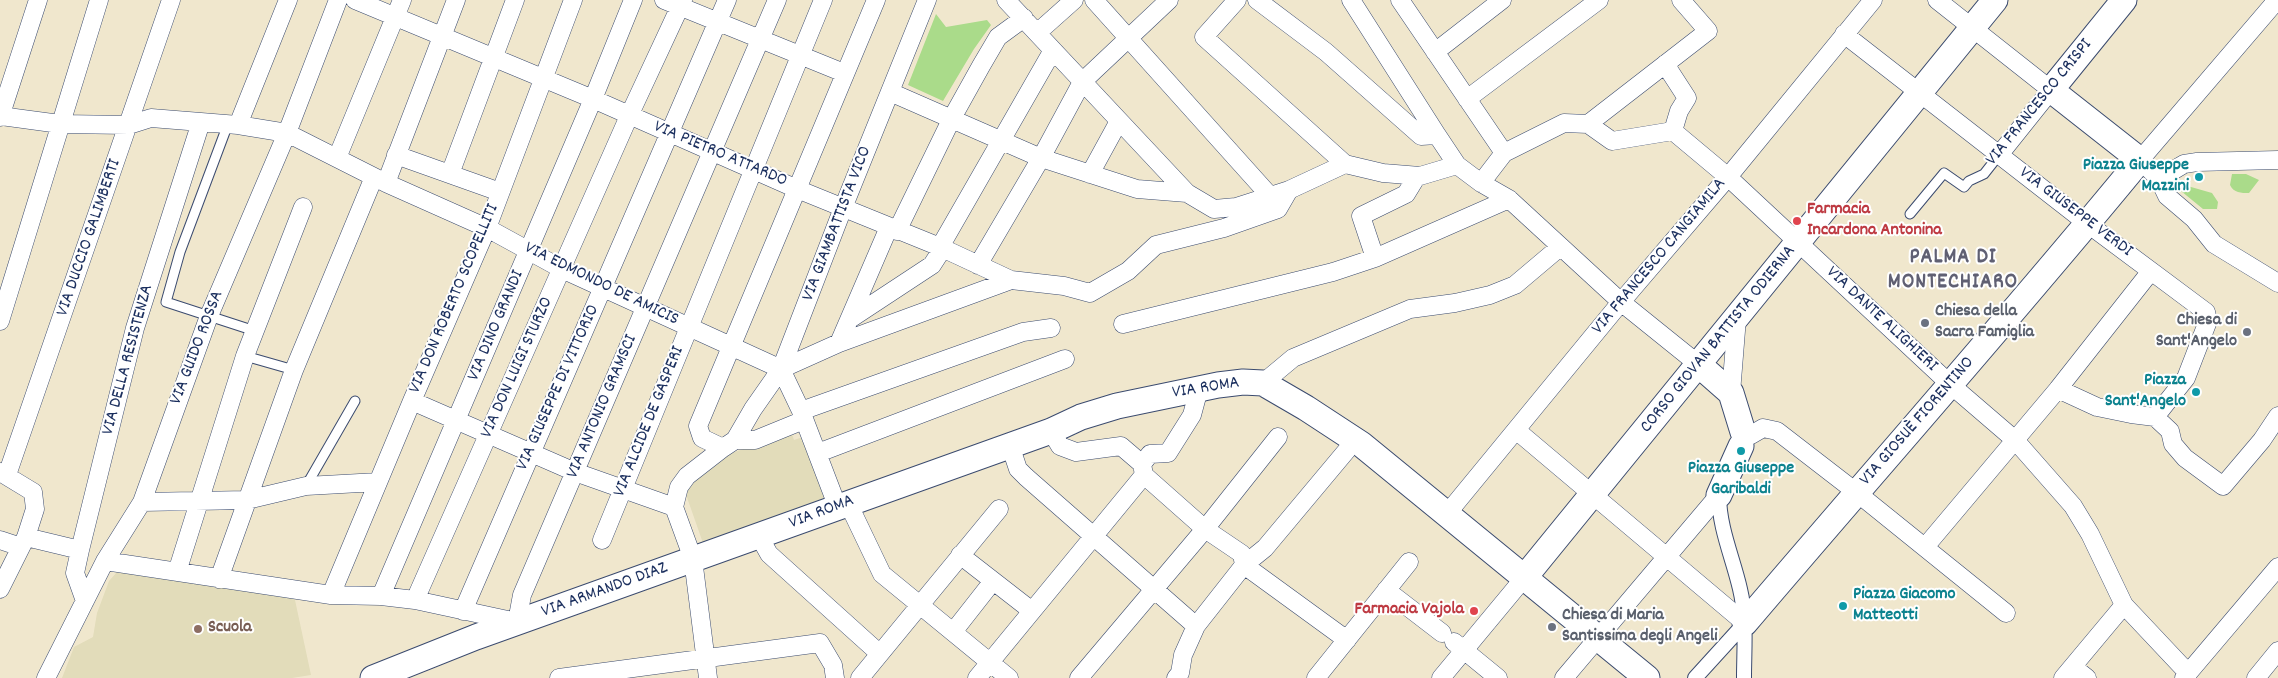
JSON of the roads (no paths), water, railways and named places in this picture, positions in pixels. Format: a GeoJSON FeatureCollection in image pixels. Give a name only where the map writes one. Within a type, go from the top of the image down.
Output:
{"type":"FeatureCollection","features":[{"type":"Feature","properties":{"kind":"main road","name":"CORSO GIOVAN BATTISTA ODIERNA"},"geometry":{"type":"LineString","coordinates":[[1524,578],[1995,0]]}},
{"type":"Feature","properties":{"kind":"main road","name":"VIA FRANCESCO CRISPI"},"geometry":{"type":"LineString","coordinates":[[2051,90],[2124,0]]}},
{"type":"Feature","properties":{"kind":"main road"},"geometry":{"type":"LineString","coordinates":[[2051,90],[2116,142],[2134,167]]}},
{"type":"Feature","properties":{"kind":"main road","name":"VIA GIOSUÈ FIORENTINO"},"geometry":{"type":"LineString","coordinates":[[1745,623],[1856,492],[1951,385],[2134,167]]}},
{"type":"Feature","properties":{"kind":"main road"},"geometry":{"type":"LineString","coordinates":[[1698,364],[1731,393],[1745,438],[1719,495]]}},
{"type":"Feature","properties":{"kind":"main road","name":"VIA ROMA"},"geometry":{"type":"LineString","coordinates":[[693,559],[1050,431],[1081,417],[1117,406],[1199,389],[1243,382],[1263,383],[1361,444],[1647,678]]}},
{"type":"Feature","properties":{"kind":"main road","name":"VIA ARMANDO DIAZ"},"geometry":{"type":"LineString","coordinates":[[373,678],[517,622],[693,559]]}},
{"type":"Feature","properties":{"kind":"street"},"geometry":{"type":"LineString","coordinates":[[0,116],[38,0]]}},
{"type":"Feature","properties":{"kind":"street"},"geometry":{"type":"LineString","coordinates":[[0,321],[99,0]]}},
{"type":"Feature","properties":{"kind":"street","name":"VIA DUCCIO GALIMBERTI"},"geometry":{"type":"LineString","coordinates":[[3,473],[129,125],[172,0]]}},
{"type":"Feature","properties":{"kind":"street"},"geometry":{"type":"LineString","coordinates":[[233,124],[288,0]]}},
{"type":"Feature","properties":{"kind":"street","name":"VIA GUIDO ROSSA"},"geometry":{"type":"LineString","coordinates":[[46,678],[105,561],[142,502],[209,316],[287,133],[338,0]]}},
{"type":"Feature","properties":{"kind":"street","name":"VIA PIETRO ATTARDO"},"geometry":{"type":"LineString","coordinates":[[355,0],[593,99],[843,208],[942,248],[1011,280],[1064,286],[1090,293],[1128,271],[1156,245],[1234,225],[1278,209],[1289,190]]}},
{"type":"Feature","properties":{"kind":"street"},"geometry":{"type":"LineString","coordinates":[[337,158],[402,0]]}},
{"type":"Feature","properties":{"kind":"street"},"geometry":{"type":"LineString","coordinates":[[219,578],[294,370],[380,180],[396,155],[456,0]]}},
{"type":"Feature","properties":{"kind":"street"},"geometry":{"type":"LineString","coordinates":[[450,174],[515,0]]}},
{"type":"Feature","properties":{"kind":"street","name":"VIA DON ROBERTO SCOPELLITI"},"geometry":{"type":"LineString","coordinates":[[331,595],[487,228],[573,0]]}},
{"type":"Feature","properties":{"kind":"street","name":"VIA DINO GRANDI"},"geometry":{"type":"LineString","coordinates":[[382,596],[593,99],[633,0]]}},
{"type":"Feature","properties":{"kind":"street","name":"VIA GIUSEPPE DI VITTORIO"},"geometry":{"type":"LineString","coordinates":[[463,611],[671,134],[727,0]]}},
{"type":"Feature","properties":{"kind":"street","name":"VIA ANTONIO GRAMSCI"},"geometry":{"type":"LineString","coordinates":[[517,622],[522,595],[777,0]]}},
{"type":"Feature","properties":{"kind":"street","name":"VIA ALCIDE DE GASPERI"},"geometry":{"type":"LineString","coordinates":[[602,540],[823,0]]}},
{"type":"Feature","properties":{"kind":"street"},"geometry":{"type":"LineString","coordinates":[[876,0],[698,426],[702,438],[729,444],[755,440],[802,415],[1023,332],[1051,328]]}},
{"type":"Feature","properties":{"kind":"street","name":"VIA GIAMBATTISTA VICO"},"geometry":{"type":"LineString","coordinates":[[674,507],[679,487],[687,476],[729,444],[781,369],[843,208],[927,0]]}},
{"type":"Feature","properties":{"kind":"street"},"geometry":{"type":"LineString","coordinates":[[1006,0],[1187,193],[1214,209],[1236,207],[1289,190],[1345,164]]}},
{"type":"Feature","properties":{"kind":"street"},"geometry":{"type":"LineString","coordinates":[[1037,33],[1074,0]]}},
{"type":"Feature","properties":{"kind":"street"},"geometry":{"type":"LineString","coordinates":[[1094,0],[1270,196]]}},
{"type":"Feature","properties":{"kind":"street"},"geometry":{"type":"LineString","coordinates":[[978,265],[1041,158],[1082,82],[1169,0]]}},
{"type":"Feature","properties":{"kind":"street"},"geometry":{"type":"LineString","coordinates":[[1237,0],[1204,37],[1345,164],[1383,173],[1416,176],[1457,165]]}},
{"type":"Feature","properties":{"kind":"street"},"geometry":{"type":"LineString","coordinates":[[1257,0],[1326,52],[1421,136],[1437,135]]}},
{"type":"Feature","properties":{"kind":"street"},"geometry":{"type":"LineString","coordinates":[[1351,0],[1457,165],[1481,183],[1509,199],[1621,302],[1698,364]]}},
{"type":"Feature","properties":{"kind":"street"},"geometry":{"type":"LineString","coordinates":[[1400,0],[1504,153]]}},
{"type":"Feature","properties":{"kind":"street"},"geometry":{"type":"LineString","coordinates":[[1435,52],[1502,0]]}},
{"type":"Feature","properties":{"kind":"street"},"geometry":{"type":"LineString","coordinates":[[1467,99],[1600,0]]}},
{"type":"Feature","properties":{"kind":"street","name":"VIA FRANCESCO CANGIAMILA"},"geometry":{"type":"LineString","coordinates":[[1446,515],[1873,0]]}},
{"type":"Feature","properties":{"kind":"street"},"geometry":{"type":"LineString","coordinates":[[1937,0],[2051,90]]}},
{"type":"Feature","properties":{"kind":"street"},"geometry":{"type":"LineString","coordinates":[[2277,0],[2134,167],[2159,179],[2167,196],[2194,219],[2214,244],[2278,282]]}},
{"type":"Feature","properties":{"kind":"street"},"geometry":{"type":"LineString","coordinates":[[676,2],[717,22],[844,73]]}},
{"type":"Feature","properties":{"kind":"street","name":"VIA DON LUIGI STURZO"},"geometry":{"type":"LineString","coordinates":[[415,600],[629,116],[676,2]]}},
{"type":"Feature","properties":{"kind":"street"},"geometry":{"type":"LineString","coordinates":[[1588,124],[1708,31],[1690,3]]}},
{"type":"Feature","properties":{"kind":"street"},"geometry":{"type":"LineString","coordinates":[[839,342],[893,228],[952,118],[998,38],[1024,18]]}},
{"type":"Feature","properties":{"kind":"street","name":"VIA GIUSEPPE VERDI"},"geometry":{"type":"LineString","coordinates":[[1844,34],[2088,224],[2206,312],[2208,320],[2186,378],[2155,417]]}},
{"type":"Feature","properties":{"kind":"street"},"geometry":{"type":"LineString","coordinates":[[850,319],[932,266],[1053,50]]}},
{"type":"Feature","properties":{"kind":"street"},"geometry":{"type":"LineString","coordinates":[[1481,183],[1504,153],[1564,123],[1588,124],[1612,141],[1673,131],[1679,110],[1687,98],[1665,64]]}},
{"type":"Feature","properties":{"kind":"street","name":"VIA FRANCESCO CRISPI"},"geometry":{"type":"LineString","coordinates":[[1999,155],[2051,90]]}},
{"type":"Feature","properties":{"kind":"street"},"geometry":{"type":"LineString","coordinates":[[890,92],[1041,158],[1137,189],[1187,193]]}},
{"type":"Feature","properties":{"kind":"street","name":"VIA EDMONDO DE AMICIS"},"geometry":{"type":"LineString","coordinates":[[0,116],[60,124],[129,125],[151,118],[233,124],[287,133],[380,180],[487,228],[562,269],[781,369]]}},
{"type":"Feature","properties":{"kind":"street","name":"VIA DELLA RESISTENZA"},"geometry":{"type":"LineString","coordinates":[[85,601],[75,572],[80,550],[134,328],[201,122]]}},
{"type":"Feature","properties":{"kind":"street"},"geometry":{"type":"LineString","coordinates":[[1090,174],[1119,122]]}},
{"type":"Feature","properties":{"kind":"street","name":"VIA DANTE ALIGHIERI"},"geometry":{"type":"LineString","coordinates":[[1673,131],[1728,177],[1951,385],[2015,440],[2073,506],[2090,534],[2124,605],[2186,676]]}},
{"type":"Feature","properties":{"kind":"street"},"geometry":{"type":"LineString","coordinates":[[396,155],[500,192]]}},
{"type":"Feature","properties":{"kind":"street"},"geometry":{"type":"LineString","coordinates":[[2159,179],[2184,164],[2276,160]]}},
{"type":"Feature","properties":{"kind":"street"},"geometry":{"type":"LineString","coordinates":[[1375,258],[1361,216],[1406,194],[1416,176]]}},
{"type":"Feature","properties":{"kind":"street"},"geometry":{"type":"LineString","coordinates":[[1123,324],[1334,272],[1375,258],[1509,199]]}},
{"type":"Feature","properties":{"kind":"street"},"geometry":{"type":"LineString","coordinates":[[177,572],[245,356],[303,207]]}},
{"type":"Feature","properties":{"kind":"street"},"geometry":{"type":"LineString","coordinates":[[1263,383],[1293,358],[1410,309],[1455,303],[1490,295],[1515,285],[1560,247]]}},
{"type":"Feature","properties":{"kind":"street"},"geometry":{"type":"LineString","coordinates":[[1925,547],[2058,389],[2151,271]]}},
{"type":"Feature","properties":{"kind":"street"},"geometry":{"type":"LineString","coordinates":[[1009,678],[882,574],[843,506],[781,369],[839,342],[1011,280]]}},
{"type":"Feature","properties":{"kind":"street"},"geometry":{"type":"LineString","coordinates":[[1731,393],[1737,318]]}},
{"type":"Feature","properties":{"kind":"street"},"geometry":{"type":"LineString","coordinates":[[818,453],[1065,359]]}},
{"type":"Feature","properties":{"kind":"street"},"geometry":{"type":"LineString","coordinates":[[977,678],[1093,537],[1143,470],[1150,454],[1168,453],[1192,415],[1199,389]]}},
{"type":"Feature","properties":{"kind":"street"},"geometry":{"type":"LineString","coordinates":[[2058,389],[2097,407],[2155,417],[2170,431],[2173,444],[2185,458],[2223,486],[2262,440],[2278,416]]}},
{"type":"Feature","properties":{"kind":"street"},"geometry":{"type":"LineString","coordinates":[[412,401],[456,422],[575,472],[674,507],[693,559],[708,678]]}},
{"type":"Feature","properties":{"kind":"street"},"geometry":{"type":"LineString","coordinates":[[1745,438],[1763,428],[1777,431],[2006,613]]}},
{"type":"Feature","properties":{"kind":"street"},"geometry":{"type":"LineString","coordinates":[[1516,430],[1745,623]]}},
{"type":"Feature","properties":{"kind":"street"},"geometry":{"type":"LineString","coordinates":[[1050,431],[1060,446],[1076,452],[1121,446],[1143,470],[1205,529],[1242,554],[1244,565],[1347,640]]}},
{"type":"Feature","properties":{"kind":"street"},"geometry":{"type":"LineString","coordinates":[[1079,678],[1205,529],[1278,436]]}},
{"type":"Feature","properties":{"kind":"street"},"geometry":{"type":"LineString","coordinates":[[1010,445],[1018,469],[1196,626]]}},
{"type":"Feature","properties":{"kind":"street"},"geometry":{"type":"LineString","coordinates":[[1176,678],[1180,673],[1182,655],[1196,626],[1244,565],[1265,548],[1347,450]]}},
{"type":"Feature","properties":{"kind":"street"},"geometry":{"type":"LineString","coordinates":[[0,589],[24,542],[35,510],[33,492],[3,473]]}},
{"type":"Feature","properties":{"kind":"street"},"geometry":{"type":"LineString","coordinates":[[142,502],[247,500],[306,486],[378,482]]}},
{"type":"Feature","properties":{"kind":"street"},"geometry":{"type":"LineString","coordinates":[[1564,678],[1719,495]]}},
{"type":"Feature","properties":{"kind":"street"},"geometry":{"type":"LineString","coordinates":[[1719,495],[1719,511],[1740,589],[1745,623],[1744,678]]}},
{"type":"Feature","properties":{"kind":"street"},"geometry":{"type":"LineString","coordinates":[[860,678],[999,509]]}},
{"type":"Feature","properties":{"kind":"street"},"geometry":{"type":"LineString","coordinates":[[759,536],[769,554],[880,654]]}},
{"type":"Feature","properties":{"kind":"street"},"geometry":{"type":"LineString","coordinates":[[0,540],[80,550]]}},
{"type":"Feature","properties":{"kind":"street"},"geometry":{"type":"LineString","coordinates":[[960,556],[1032,611]]}},
{"type":"Feature","properties":{"kind":"street"},"geometry":{"type":"LineString","coordinates":[[105,561],[331,595],[382,596],[415,600],[517,622]]}},
{"type":"Feature","properties":{"kind":"street"},"geometry":{"type":"LineString","coordinates":[[1316,678],[1409,562]]}},
{"type":"Feature","properties":{"kind":"street"},"geometry":{"type":"LineString","coordinates":[[2186,676],[2278,567]]}},
{"type":"Feature","properties":{"kind":"street","name":"CORSO GIOVAN BATTISTA ODIERNA"},"geometry":{"type":"LineString","coordinates":[[1441,678],[1453,642],[1524,578]]}},
{"type":"Feature","properties":{"kind":"street"},"geometry":{"type":"LineString","coordinates":[[953,632],[993,581]]}},
{"type":"Feature","properties":{"kind":"street"},"geometry":{"type":"LineString","coordinates":[[1386,590],[1498,678]]}},
{"type":"Feature","properties":{"kind":"street"},"geometry":{"type":"LineString","coordinates":[[2087,678],[2068,672],[2124,605]]}},
{"type":"Feature","properties":{"kind":"street"},"geometry":{"type":"LineString","coordinates":[[1694,678],[1745,623]]}},
{"type":"Feature","properties":{"kind":"street"},"geometry":{"type":"LineString","coordinates":[[559,678],[820,643],[833,665],[835,678]]}},
{"type":"Feature","properties":{"kind":"street"},"geometry":{"type":"LineString","coordinates":[[2256,678],[2278,651]]}},
{"type":"Feature","properties":{"kind":"lane"},"geometry":{"type":"LineString","coordinates":[[233,124],[180,252],[166,302],[255,331]]}},
{"type":"Feature","properties":{"kind":"lane","name":"VIA FRANCESCO CRISPI"},"geometry":{"type":"LineString","coordinates":[[1910,214],[1944,173],[1964,187],[1969,181],[1984,174],[1999,155]]}},
{"type":"Feature","properties":{"kind":"lane"},"geometry":{"type":"LineString","coordinates":[[245,356],[294,370]]}},
{"type":"Feature","properties":{"kind":"lane"},"geometry":{"type":"LineString","coordinates":[[306,486],[355,401]]}},
{"type":"Feature","properties":{"kind":"place","name":"Piazza Giuseppe Mazzini"},"geometry":{"type":"Point","coordinates":[2199,177]}},
{"type":"Feature","properties":{"kind":"place","name":"Farmacia Incardona Antonina"},"geometry":{"type":"Point","coordinates":[1797,221]}},
{"type":"Feature","properties":{"kind":"place","name":"Chiesa della Sacra Famiglia"},"geometry":{"type":"Point","coordinates":[1925,323]}},
{"type":"Feature","properties":{"kind":"place","name":"Chiesa di Sant'Angelo"},"geometry":{"type":"Point","coordinates":[2247,332]}},
{"type":"Feature","properties":{"kind":"place","name":"Piazza Sant'Angelo"},"geometry":{"type":"Point","coordinates":[2196,392]}},
{"type":"Feature","properties":{"kind":"place","name":"Piazza Giuseppe Garibaldi"},"geometry":{"type":"Point","coordinates":[1741,451]}},
{"type":"Feature","properties":{"kind":"place","name":"Piazza Giacomo Matteotti"},"geometry":{"type":"Point","coordinates":[1843,606]}},
{"type":"Feature","properties":{"kind":"place","name":"Farmacia Vajola"},"geometry":{"type":"Point","coordinates":[1474,611]}},
{"type":"Feature","properties":{"kind":"place","name":"Chiesa di Maria Santissima degli Angeli"},"geometry":{"type":"Point","coordinates":[1552,627]}},
{"type":"Feature","properties":{"kind":"place","name":"Scuola"},"geometry":{"type":"Point","coordinates":[198,629]}},
{"type":"Feature","properties":{"kind":"district","name":"PALMA DI MONTECHIARO"},"geometry":{"type":"Point","coordinates":[1953,272]}}]}
